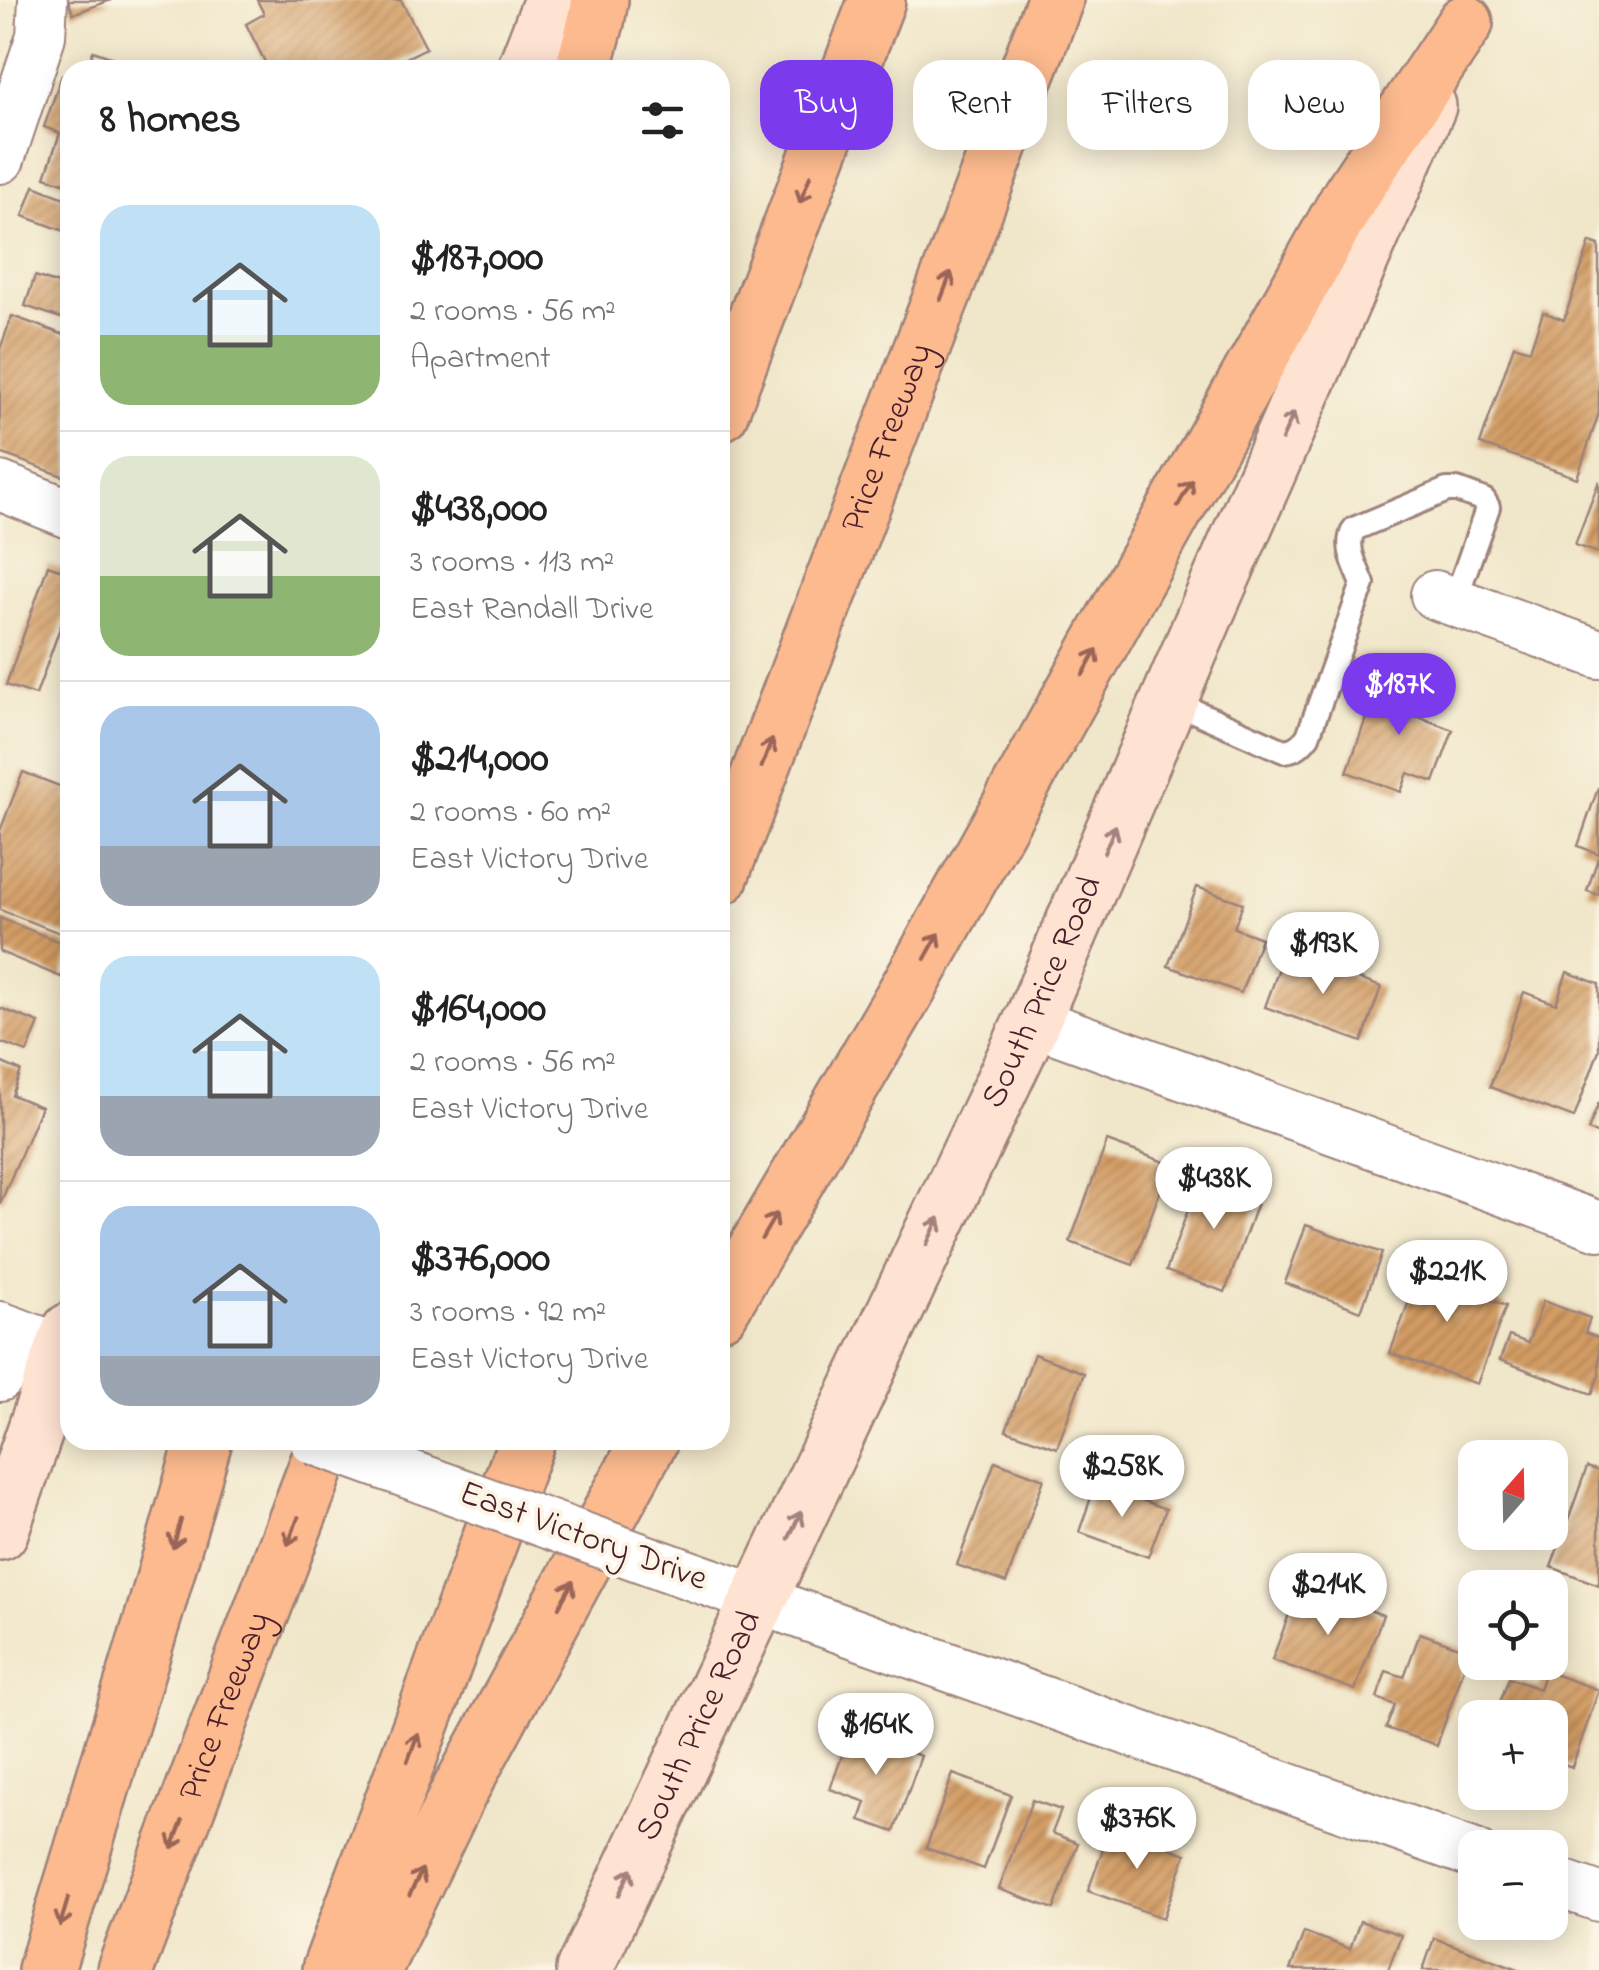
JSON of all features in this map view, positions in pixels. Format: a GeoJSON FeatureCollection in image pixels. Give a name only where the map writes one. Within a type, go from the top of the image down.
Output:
{"type":"FeatureCollection","features":[{"type":"Feature","properties":{"kind":"highway"},"geometry":{"type":"LineString","coordinates":[[586,60],[600,0]]}},
{"type":"Feature","properties":{"kind":"highway"},"geometry":{"type":"LineString","coordinates":[[730,386],[877,0]]}},
{"type":"Feature","properties":{"kind":"highway","name":"Price Freeway"},"geometry":{"type":"LineString","coordinates":[[730,851],[1055,0]]}},
{"type":"Feature","properties":{"kind":"highway"},"geometry":{"type":"LineString","coordinates":[[730,1294],[910,985],[1350,196],[1470,12]]}},
{"type":"Feature","properties":{"kind":"highway"},"geometry":{"type":"LineString","coordinates":[[46,1970],[201,1450]]}},
{"type":"Feature","properties":{"kind":"highway","name":"Price Freeway"},"geometry":{"type":"LineString","coordinates":[[125,1970],[323,1450]]}},
{"type":"Feature","properties":{"kind":"highway"},"geometry":{"type":"LineString","coordinates":[[330,1970],[523,1450]]}},
{"type":"Feature","properties":{"kind":"highway"},"geometry":{"type":"LineString","coordinates":[[372,1970],[460,1790],[645,1450]]}},
{"type":"Feature","properties":{"kind":"main road"},"geometry":{"type":"LineString","coordinates":[[529,60],[552,0]]}},
{"type":"Feature","properties":{"kind":"main road","name":"South Price Road"},"geometry":{"type":"LineString","coordinates":[[584,1970],[1032,1020],[1470,12]]}},
{"type":"Feature","properties":{"kind":"main road"},"geometry":{"type":"LineString","coordinates":[[0,1532],[44,1338]]}},
{"type":"Feature","properties":{"kind":"street"},"geometry":{"type":"LineString","coordinates":[[0,159],[41,36],[44,0]]}},
{"type":"Feature","properties":{"kind":"street"},"geometry":{"type":"LineString","coordinates":[[0,486],[60,510]]}},
{"type":"Feature","properties":{"kind":"street"},"geometry":{"type":"LineString","coordinates":[[1444,599],[1599,654]]}},
{"type":"Feature","properties":{"kind":"street"},"geometry":{"type":"LineString","coordinates":[[1032,1020],[1599,1226]]}},
{"type":"Feature","properties":{"kind":"street"},"geometry":{"type":"LineString","coordinates":[[0,1377],[44,1338]]}},
{"type":"Feature","properties":{"kind":"street","name":"East Victory Drive"},"geometry":{"type":"LineString","coordinates":[[342,1450],[1458,1848]]}},
{"type":"Feature","properties":{"kind":"street"},"geometry":{"type":"LineString","coordinates":[[1568,1887],[1599,1898]]}},
{"type":"Feature","properties":{"kind":"lane"},"geometry":{"type":"LineString","coordinates":[[1170,700],[1284,751],[1302,745],[1363,584],[1349,546],[1354,528],[1447,490],[1457,490],[1484,500],[1488,507],[1444,599]]}},
{"type":"Feature","properties":{"kind":"building"},"geometry":{"type":"Polygon","coordinates":[[[68,0],[111,0],[73,14],[68,0]]]}},
{"type":"Feature","properties":{"kind":"building"},"geometry":{"type":"Polygon","coordinates":[[[257,0],[401,0],[426,48],[402,60],[264,60],[246,24],[264,14],[257,0]]]}},
{"type":"Feature","properties":{"kind":"building"},"geometry":{"type":"Polygon","coordinates":[[[93,51],[119,60],[90,60],[93,51]]]}},
{"type":"Feature","properties":{"kind":"building"},"geometry":{"type":"Polygon","coordinates":[[[60,81],[60,133],[44,127],[60,81]]]}},
{"type":"Feature","properties":{"kind":"building"},"geometry":{"type":"Polygon","coordinates":[[[60,133],[60,182],[45,177],[60,133]]]}},
{"type":"Feature","properties":{"kind":"building"},"geometry":{"type":"Polygon","coordinates":[[[34,186],[60,196],[60,229],[23,216],[34,186]]]}},
{"type":"Feature","properties":{"kind":"building"},"geometry":{"type":"Polygon","coordinates":[[[1590,242],[1599,245],[1599,413],[1577,478],[1480,444],[1514,345],[1530,350],[1543,312],[1564,320],[1590,242]]]}},
{"type":"Feature","properties":{"kind":"building"},"geometry":{"type":"Polygon","coordinates":[[[35,276],[60,285],[60,318],[25,306],[35,276]]]}},
{"type":"Feature","properties":{"kind":"building"},"geometry":{"type":"Polygon","coordinates":[[[12,316],[60,333],[60,475],[0,453],[0,349],[12,316]]]}},
{"type":"Feature","properties":{"kind":"building"},"geometry":{"type":"Polygon","coordinates":[[[1599,481],[1599,553],[1575,545],[1599,481]]]}},
{"type":"Feature","properties":{"kind":"building"},"geometry":{"type":"Polygon","coordinates":[[[48,565],[60,569],[60,628],[36,695],[6,685],[48,565]]]}},
{"type":"Feature","properties":{"kind":"building"},"geometry":{"type":"Polygon","coordinates":[[[1381,676],[1428,693],[1419,717],[1453,730],[1434,782],[1408,773],[1401,792],[1347,772],[1381,676]]]}},
{"type":"Feature","properties":{"kind":"building"},"geometry":{"type":"Polygon","coordinates":[[[23,772],[60,786],[60,933],[0,910],[0,831],[23,772]]]}},
{"type":"Feature","properties":{"kind":"building"},"geometry":{"type":"Polygon","coordinates":[[[1599,788],[1599,854],[1578,846],[1599,788]]]}},
{"type":"Feature","properties":{"kind":"building"},"geometry":{"type":"Polygon","coordinates":[[[1599,858],[1599,895],[1587,891],[1599,858]]]}},
{"type":"Feature","properties":{"kind":"building"},"geometry":{"type":"Polygon","coordinates":[[[1197,887],[1243,903],[1234,928],[1261,938],[1241,993],[1168,966],[1197,887]]]}},
{"type":"Feature","properties":{"kind":"building"},"geometry":{"type":"Polygon","coordinates":[[[0,918],[60,942],[60,977],[0,952],[0,918]]]}},
{"type":"Feature","properties":{"kind":"building"},"geometry":{"type":"Polygon","coordinates":[[[1285,952],[1381,987],[1362,1042],[1265,1007],[1285,952]]]}},
{"type":"Feature","properties":{"kind":"building"},"geometry":{"type":"Polygon","coordinates":[[[1567,972],[1599,984],[1599,1050],[1574,1118],[1490,1087],[1524,992],[1556,1004],[1567,972]]]}},
{"type":"Feature","properties":{"kind":"building"},"geometry":{"type":"Polygon","coordinates":[[[0,1008],[39,1023],[27,1052],[0,1042],[0,1008]]]}},
{"type":"Feature","properties":{"kind":"building"},"geometry":{"type":"Polygon","coordinates":[[[0,1062],[21,1071],[12,1095],[41,1107],[0,1204],[0,1062]]]}},
{"type":"Feature","properties":{"kind":"building"},"geometry":{"type":"Polygon","coordinates":[[[1599,1102],[1599,1134],[1588,1130],[1599,1102]]]}},
{"type":"Feature","properties":{"kind":"building"},"geometry":{"type":"Polygon","coordinates":[[[1107,1141],[1170,1164],[1133,1265],[1070,1242],[1107,1141]]]}},
{"type":"Feature","properties":{"kind":"building"},"geometry":{"type":"Polygon","coordinates":[[[1202,1171],[1261,1192],[1225,1292],[1166,1271],[1202,1171]]]}},
{"type":"Feature","properties":{"kind":"building"},"geometry":{"type":"Polygon","coordinates":[[[1306,1225],[1382,1253],[1361,1311],[1285,1283],[1306,1225]]]}},
{"type":"Feature","properties":{"kind":"building"},"geometry":{"type":"Polygon","coordinates":[[[1426,1255],[1454,1265],[1447,1284],[1506,1306],[1477,1384],[1390,1353],[1426,1255]]]}},
{"type":"Feature","properties":{"kind":"building"},"geometry":{"type":"Polygon","coordinates":[[[1543,1301],[1590,1318],[1585,1333],[1599,1338],[1599,1375],[1592,1394],[1500,1360],[1509,1336],[1528,1343],[1543,1301]]]}},
{"type":"Feature","properties":{"kind":"building"},"geometry":{"type":"Polygon","coordinates":[[[1034,1354],[1084,1373],[1057,1448],[1006,1430],[1034,1354]]]}},
{"type":"Feature","properties":{"kind":"building"},"geometry":{"type":"Polygon","coordinates":[[[995,1461],[1044,1479],[1006,1583],[957,1565],[995,1461]]]}},
{"type":"Feature","properties":{"kind":"building"},"geometry":{"type":"Polygon","coordinates":[[[1587,1467],[1599,1471],[1599,1585],[1568,1573],[1568,1570],[1551,1567],[1557,1550],[1568,1550],[1568,1520],[1587,1467]]]}},
{"type":"Feature","properties":{"kind":"building"},"geometry":{"type":"Polygon","coordinates":[[[1096,1483],[1166,1509],[1148,1557],[1079,1532],[1096,1483]]]}},
{"type":"Feature","properties":{"kind":"building"},"geometry":{"type":"Polygon","coordinates":[[[1300,1585],[1383,1615],[1355,1690],[1272,1660],[1300,1585]]]}},
{"type":"Feature","properties":{"kind":"building"},"geometry":{"type":"Polygon","coordinates":[[[1420,1633],[1458,1647],[1460,1680],[1437,1745],[1386,1728],[1395,1705],[1377,1698],[1386,1671],[1404,1677],[1420,1633]]]}},
{"type":"Feature","properties":{"kind":"building"},"geometry":{"type":"Polygon","coordinates":[[[1568,1679],[1599,1690],[1572,1767],[1568,1766],[1568,1700],[1501,1700],[1508,1680],[1539,1689],[1542,1680],[1568,1679]]]}},
{"type":"Feature","properties":{"kind":"building"},"geometry":{"type":"Polygon","coordinates":[[[851,1731],[921,1756],[894,1832],[860,1820],[866,1802],[830,1789],[851,1731]]]}},
{"type":"Feature","properties":{"kind":"building"},"geometry":{"type":"Polygon","coordinates":[[[953,1774],[1011,1795],[984,1869],[926,1848],[953,1774]]]}},
{"type":"Feature","properties":{"kind":"building"},"geometry":{"type":"Polygon","coordinates":[[[1032,1800],[1061,1810],[1052,1833],[1078,1843],[1054,1909],[999,1889],[1032,1800]]]}},
{"type":"Feature","properties":{"kind":"building"},"geometry":{"type":"Polygon","coordinates":[[[1111,1827],[1186,1854],[1163,1918],[1088,1891],[1111,1827]]]}},
{"type":"Feature","properties":{"kind":"building"},"geometry":{"type":"Polygon","coordinates":[[[1360,1921],[1401,1935],[1388,1970],[1290,1970],[1304,1932],[1350,1949],[1360,1921]]]}},
{"type":"Feature","properties":{"kind":"building"},"geometry":{"type":"Polygon","coordinates":[[[1434,1938],[1521,1970],[1423,1970],[1434,1938]]]}}]}
